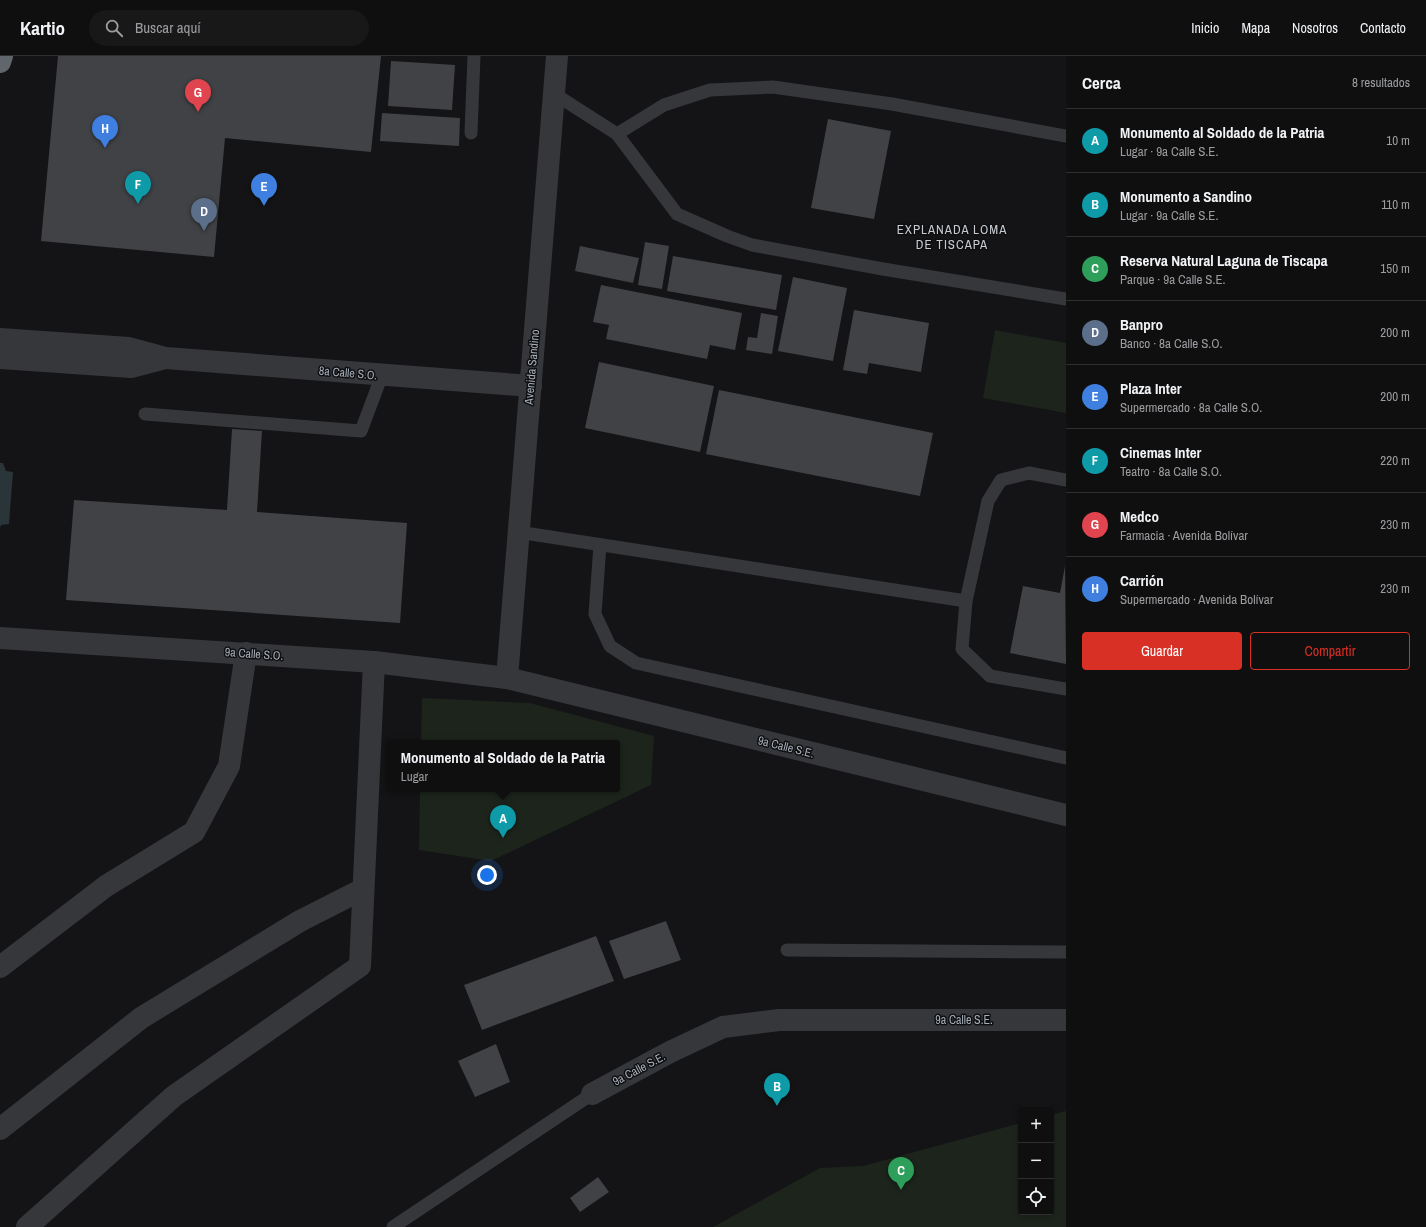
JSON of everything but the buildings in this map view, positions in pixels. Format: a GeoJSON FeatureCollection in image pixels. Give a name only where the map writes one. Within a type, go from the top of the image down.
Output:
{"type":"FeatureCollection","features":[{"type":"Feature","properties":{"kind":"highway"},"geometry":{"type":"LineString","coordinates":[[0,62],[2,56]]}},
{"type":"Feature","properties":{"kind":"street","name":"Avenida Sandino"},"geometry":{"type":"LineString","coordinates":[[507,678],[556,56]]}},
{"type":"Feature","properties":{"kind":"street","name":"8a Calle S.O."},"geometry":{"type":"LineString","coordinates":[[0,339],[129,348],[166,358],[531,386]]}},
{"type":"Feature","properties":{"kind":"street","name":"8a Calle S.O."},"geometry":{"type":"LineString","coordinates":[[0,358],[131,367],[166,358]]}},
{"type":"Feature","properties":{"kind":"street","name":"9a Calle S.O."},"geometry":{"type":"LineString","coordinates":[[0,638],[374,662],[507,678]]}},
{"type":"Feature","properties":{"kind":"street"},"geometry":{"type":"LineString","coordinates":[[0,967],[106,886],[194,832],[229,766],[246,653]]}},
{"type":"Feature","properties":{"kind":"street"},"geometry":{"type":"LineString","coordinates":[[27,1227],[174,1096],[360,966],[374,662]]}},
{"type":"Feature","properties":{"kind":"street","name":"9a Calle S.E."},"geometry":{"type":"LineString","coordinates":[[507,678],[1066,815]]}},
{"type":"Feature","properties":{"kind":"street"},"geometry":{"type":"LineString","coordinates":[[0,1129],[141,1018],[300,921],[363,889]]}},
{"type":"Feature","properties":{"kind":"street","name":"9a Calle S.E."},"geometry":{"type":"LineString","coordinates":[[592,1094],[670,1052],[723,1028],[779,1020],[1066,1020]]}},
{"type":"Feature","properties":{"kind":"lane"},"geometry":{"type":"LineString","coordinates":[[471,133],[474,56]]}},
{"type":"Feature","properties":{"kind":"lane"},"geometry":{"type":"LineString","coordinates":[[617,134],[664,105],[710,90],[773,87],[892,104],[1066,136]]}},
{"type":"Feature","properties":{"kind":"lane"},"geometry":{"type":"LineString","coordinates":[[553,93],[617,134],[677,214],[727,236],[752,245],[883,269],[1066,299]]}},
{"type":"Feature","properties":{"kind":"lane"},"geometry":{"type":"LineString","coordinates":[[145,414],[361,431],[382,375]]}},
{"type":"Feature","properties":{"kind":"lane"},"geometry":{"type":"LineString","coordinates":[[1066,480],[1029,473],[1001,480],[988,501],[966,602],[962,649],[990,676],[1066,689]]}},
{"type":"Feature","properties":{"kind":"lane"},"geometry":{"type":"LineString","coordinates":[[518,532],[966,602]]}},
{"type":"Feature","properties":{"kind":"lane"},"geometry":{"type":"LineString","coordinates":[[600,545],[595,614],[610,646],[636,664],[1066,758]]}},
{"type":"Feature","properties":{"kind":"lane"},"geometry":{"type":"LineString","coordinates":[[787,950],[1066,952]]}},
{"type":"Feature","properties":{"kind":"lane"},"geometry":{"type":"LineString","coordinates":[[393,1227],[592,1094]]}},
{"type":"Feature","properties":{"kind":"shaded area"},"geometry":{"type":"Polygon","coordinates":[[[995,330],[1066,343],[1066,413],[983,398],[995,330]]]}},
{"type":"Feature","properties":{"kind":"shaded area"},"geometry":{"type":"Polygon","coordinates":[[[0,463],[3,463],[6,471],[13,472],[9,524],[1,525],[0,528],[0,463]]]}},
{"type":"Feature","properties":{"kind":"shaded area"},"geometry":{"type":"Polygon","coordinates":[[[422,698],[530,703],[654,736],[651,785],[491,861],[419,850],[420,792],[620,792],[620,740],[421,740],[422,698]]]}},
{"type":"Feature","properties":{"kind":"shaded area"},"geometry":{"type":"Polygon","coordinates":[[[1066,1111],[1066,1227],[713,1227],[820,1168],[863,1166],[1018,1124],[1018,1215],[1054,1215],[1054,1114],[1066,1111]]]}},
{"type":"Feature","properties":{"kind":"place","name":"Medco"},"geometry":{"type":"Point","coordinates":[198,112]}},
{"type":"Feature","properties":{"kind":"place","name":"Carrión"},"geometry":{"type":"Point","coordinates":[105,148]}},
{"type":"Feature","properties":{"kind":"place","name":"Cinemas Inter"},"geometry":{"type":"Point","coordinates":[138,204]}},
{"type":"Feature","properties":{"kind":"place","name":"Plaza Inter"},"geometry":{"type":"Point","coordinates":[264,206]}},
{"type":"Feature","properties":{"kind":"place","name":"Banpro"},"geometry":{"type":"Point","coordinates":[204,231]}},
{"type":"Feature","properties":{"kind":"place","name":"Monumento al Soldado de la Patria"},"geometry":{"type":"Point","coordinates":[503,838]}},
{"type":"Feature","properties":{"kind":"place","name":"Monumento a Sandino"},"geometry":{"type":"Point","coordinates":[777,1106]}},
{"type":"Feature","properties":{"kind":"place","name":"Reserva Natural Laguna de Tiscapa"},"geometry":{"type":"Point","coordinates":[901,1190]}},
{"type":"Feature","properties":{"kind":"district","name":"EXPLANADA LOMA DE TISCAPA"},"geometry":{"type":"Point","coordinates":[952,236]}}]}
